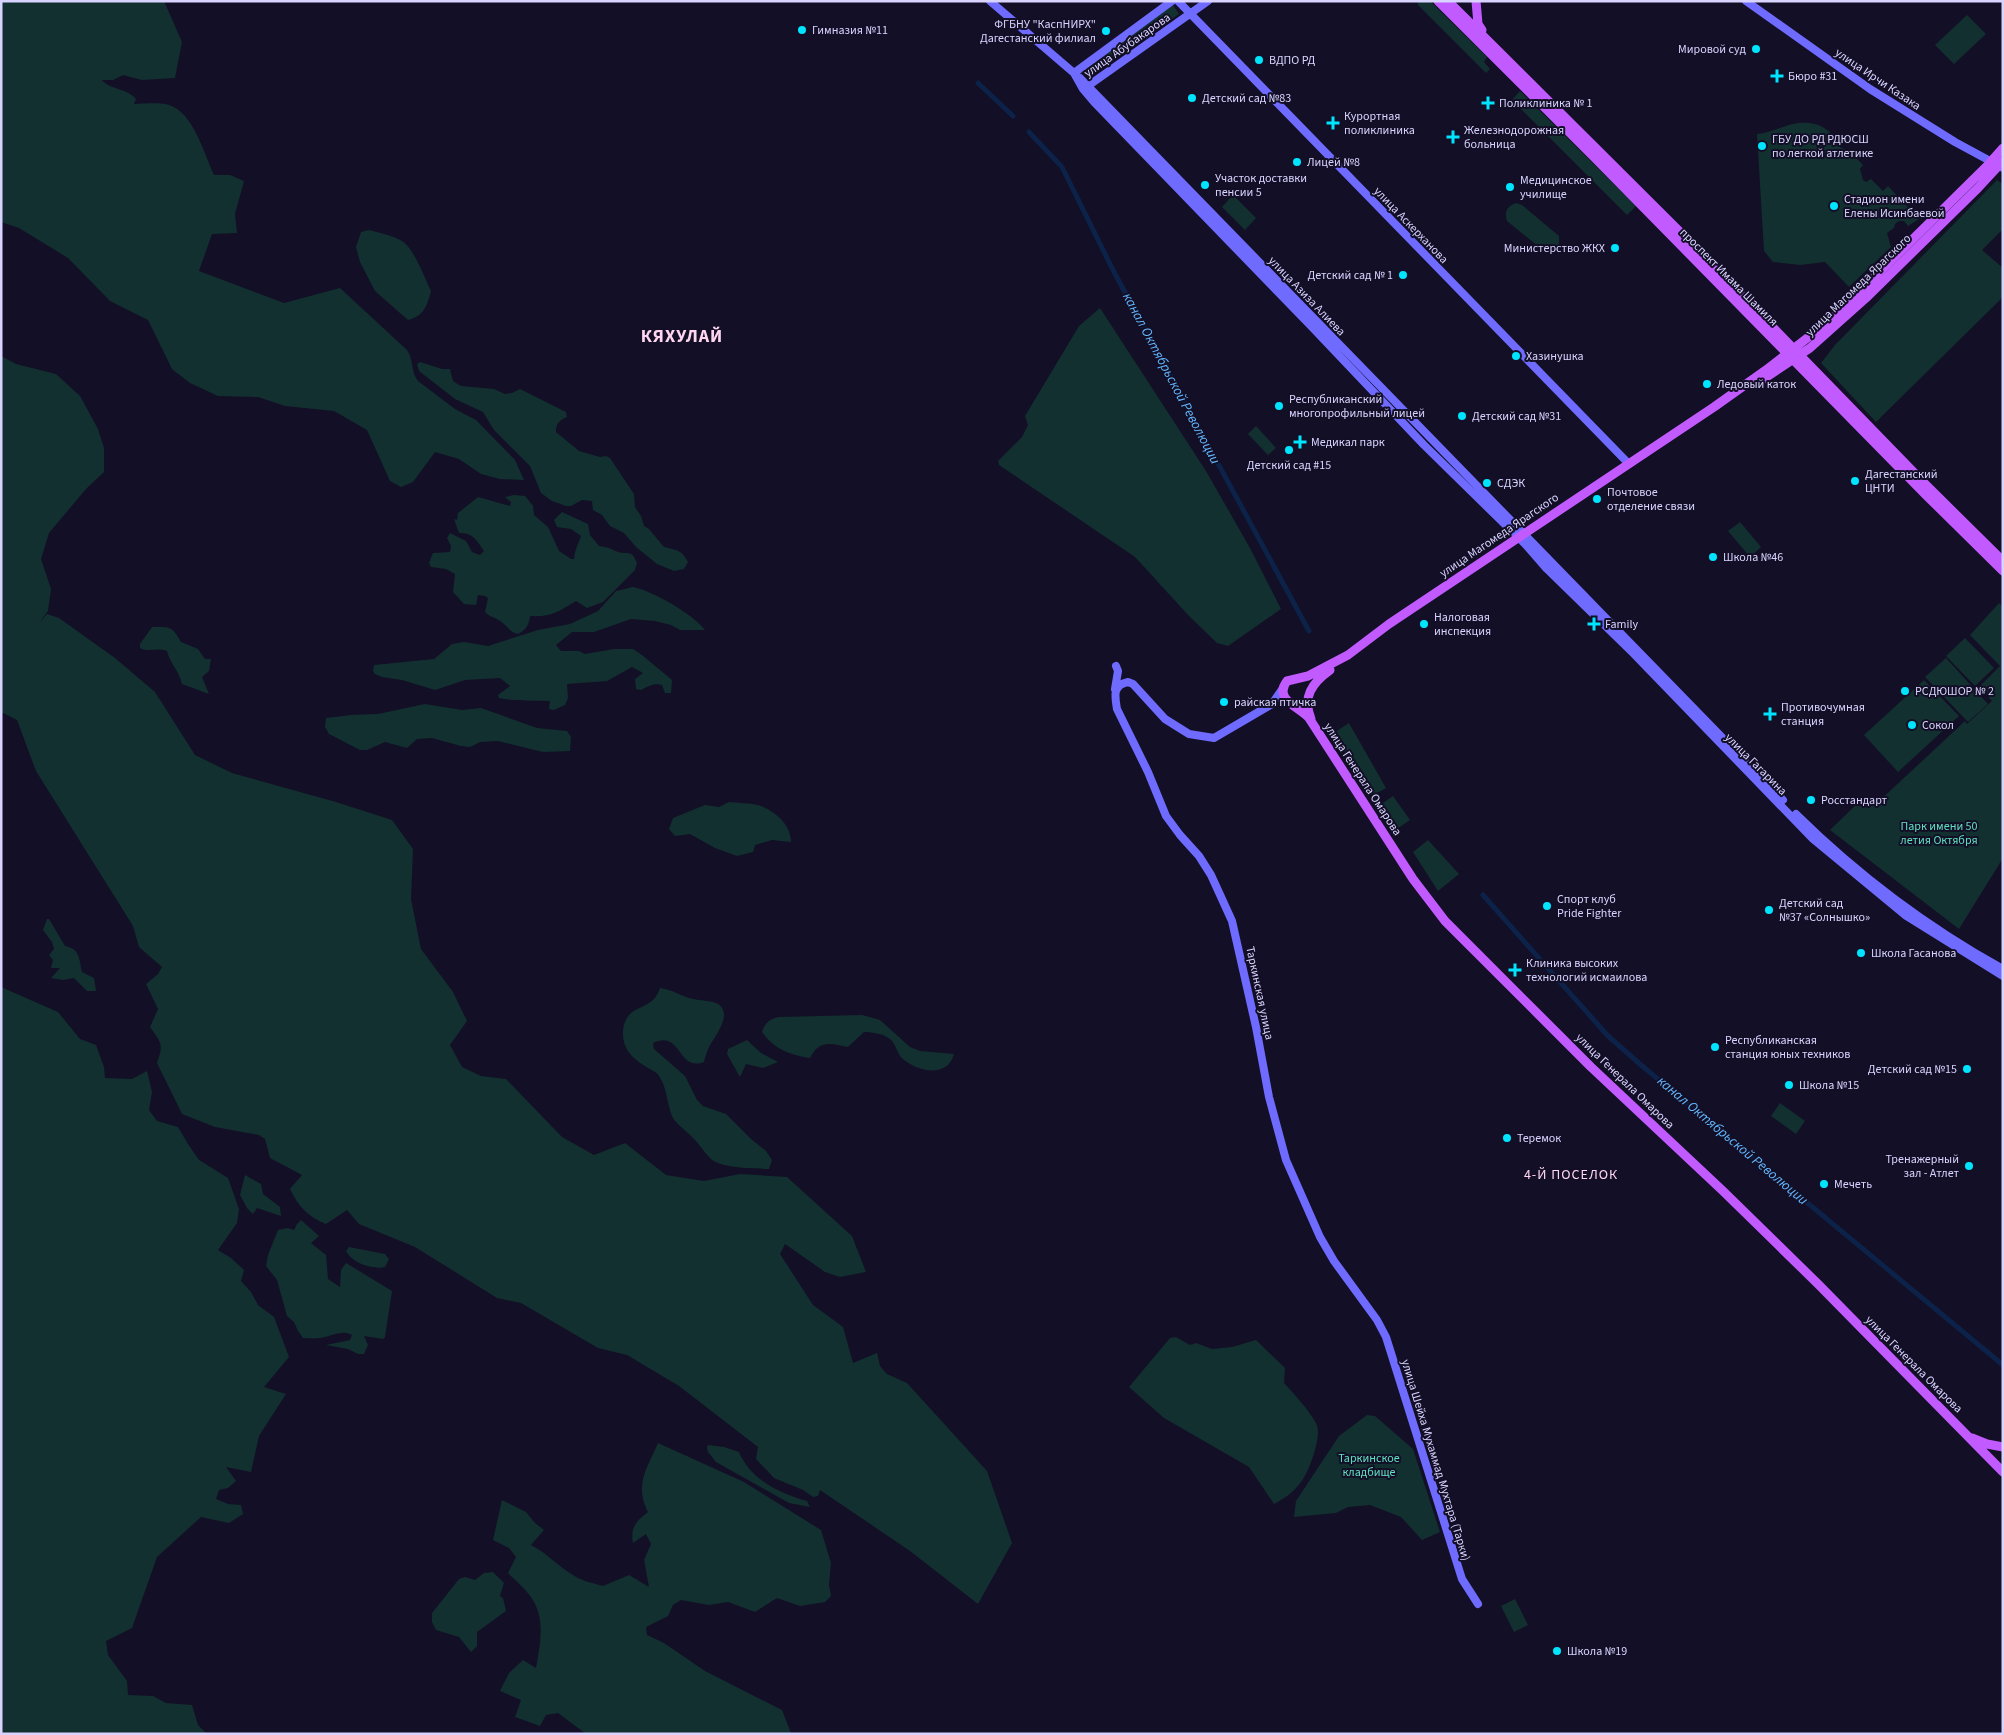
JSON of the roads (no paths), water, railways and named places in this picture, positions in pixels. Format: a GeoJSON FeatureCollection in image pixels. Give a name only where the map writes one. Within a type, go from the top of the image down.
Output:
{"type":"FeatureCollection","features":[{"type":"Feature","properties":{"kind":"main road"},"geometry":{"type":"LineString","coordinates":[[990,1],[1074,73],[1086,88]]}},
{"type":"Feature","properties":{"kind":"main road","name":"улица Абубакарова"},"geometry":{"type":"LineString","coordinates":[[1074,73],[1172,1]]}},
{"type":"Feature","properties":{"kind":"main road","name":"улица Аскерханова"},"geometry":{"type":"LineString","coordinates":[[1178,1],[1629,464]]}},
{"type":"Feature","properties":{"kind":"main road","name":"улица Абубакарова"},"geometry":{"type":"LineString","coordinates":[[1086,88],[1208,1]]}},
{"type":"Feature","properties":{"kind":"main road","name":"проспект Имама Шамиля"},"geometry":{"type":"LineString","coordinates":[[1438,1],[2003,561]]}},
{"type":"Feature","properties":{"kind":"main road","name":"проспект Имама Шамиля"},"geometry":{"type":"LineString","coordinates":[[1448,1],[1491,43],[2003,571]]}},
{"type":"Feature","properties":{"kind":"main road"},"geometry":{"type":"LineString","coordinates":[[1476,1],[1478,24],[1491,43]]}},
{"type":"Feature","properties":{"kind":"main road","name":"улица Ирчи Казака"},"geometry":{"type":"LineString","coordinates":[[1746,1],[1870,90],[1955,142],[1999,164]]}},
{"type":"Feature","properties":{"kind":"main road","name":"улица Азиза Алиева"},"geometry":{"type":"LineString","coordinates":[[1086,88],[1094,102],[1424,445],[1476,498],[1522,536]]}},
{"type":"Feature","properties":{"kind":"main road","name":"улица Азиза Алиева"},"geometry":{"type":"LineString","coordinates":[[1086,88],[1316,322],[1522,536]]}},
{"type":"Feature","properties":{"kind":"main road","name":"улица Магомеда Ярагского"},"geometry":{"type":"LineString","coordinates":[[1297,679],[1308,676],[1348,656],[1389,624],[1793,354],[1822,338],[1866,298],[1999,164],[2003,148]]}},
{"type":"Feature","properties":{"kind":"main road","name":"улица Гагарина"},"geometry":{"type":"LineString","coordinates":[[1522,536],[1817,835],[1909,911],[2003,970]]}},
{"type":"Feature","properties":{"kind":"main road","name":"улица Гагарина"},"geometry":{"type":"LineString","coordinates":[[1522,536],[1813,839],[1905,914],[2003,976]]}},
{"type":"Feature","properties":{"kind":"main road"},"geometry":{"type":"LineString","coordinates":[[1272,704],[1302,702],[1315,682],[1348,656]]}},
{"type":"Feature","properties":{"kind":"main road","name":"Таркинская улица"},"geometry":{"type":"LineString","coordinates":[[1116,666],[1118,671],[1115,691],[1117,709],[1148,772],[1166,816],[1180,836],[1199,856],[1211,875],[1232,921],[1256,1027],[1269,1097],[1286,1160],[1320,1237],[1377,1320]]}},
{"type":"Feature","properties":{"kind":"main road"},"geometry":{"type":"LineString","coordinates":[[1115,691],[1118,686],[1128,682],[1133,684],[1165,719],[1189,734],[1214,738],[1272,704],[1287,681],[1297,679],[1306,684],[1308,695]]}},
{"type":"Feature","properties":{"kind":"main road"},"geometry":{"type":"LineString","coordinates":[[1283,688],[1284,698],[1293,704]]}},
{"type":"Feature","properties":{"kind":"main road","name":"улица Генерала Омарова"},"geometry":{"type":"LineString","coordinates":[[1308,695],[1310,718],[1414,879],[1446,921],[1656,1129],[1724,1191],[1976,1443]]}},
{"type":"Feature","properties":{"kind":"main road","name":"улица Генерала Омарова"},"geometry":{"type":"LineString","coordinates":[[1293,704],[1309,718],[1413,879],[1445,921],[1591,1067],[1724,1191],[1976,1443]]}},
{"type":"Feature","properties":{"kind":"main road","name":"улица Шейха Мухаммад Мухтара (Тарки)"},"geometry":{"type":"LineString","coordinates":[[1377,1320],[1389,1347],[1462,1578],[1478,1604]]}},
{"type":"Feature","properties":{"kind":"main road"},"geometry":{"type":"LineString","coordinates":[[1976,1443],[2003,1447]]}},
{"type":"Feature","properties":{"kind":"main road"},"geometry":{"type":"LineString","coordinates":[[1976,1443],[2003,1470]]}},
{"type":"Feature","properties":{"kind":"main road"},"geometry":{"type":"LineString","coordinates":[[2003,1460],[2003,1470]]}},
{"type":"Feature","properties":{"kind":"waterway"},"geometry":{"type":"LineString","coordinates":[[978,83],[1013,116]]}},
{"type":"Feature","properties":{"kind":"waterway","name":"канал Октябрьской Революции"},"geometry":{"type":"LineString","coordinates":[[1029,132],[1062,167],[1114,272],[1309,631]]}},
{"type":"Feature","properties":{"kind":"waterway","name":"канал Октябрьской Революции"},"geometry":{"type":"LineString","coordinates":[[1483,895],[1608,1036],[2003,1365]]}},
{"type":"Feature","properties":{"kind":"place","name":"Гимназия №11"},"geometry":{"type":"Point","coordinates":[802,30]}},
{"type":"Feature","properties":{"kind":"place","name":"ФГБНУ \"КаспНИРХ\" Дагестанский филиал"},"geometry":{"type":"Point","coordinates":[1106,31]}},
{"type":"Feature","properties":{"kind":"place","name":"Мировой суд"},"geometry":{"type":"Point","coordinates":[1756,49]}},
{"type":"Feature","properties":{"kind":"place","name":"ВДПО РД"},"geometry":{"type":"Point","coordinates":[1259,60]}},
{"type":"Feature","properties":{"kind":"place","name":"Бюро #31"},"geometry":{"type":"Point","coordinates":[1777,76]}},
{"type":"Feature","properties":{"kind":"place","name":"Детский сад №83"},"geometry":{"type":"Point","coordinates":[1192,98]}},
{"type":"Feature","properties":{"kind":"place","name":"Поликлиника № 1"},"geometry":{"type":"Point","coordinates":[1488,103]}},
{"type":"Feature","properties":{"kind":"place","name":"Курортная поликлиника"},"geometry":{"type":"Point","coordinates":[1333,123]}},
{"type":"Feature","properties":{"kind":"place","name":"Железнодорожная больница"},"geometry":{"type":"Point","coordinates":[1453,137]}},
{"type":"Feature","properties":{"kind":"place","name":"ГБУ ДО РД РДЮСШ по легкой атлетике"},"geometry":{"type":"Point","coordinates":[1762,146]}},
{"type":"Feature","properties":{"kind":"place","name":"Лицей №8"},"geometry":{"type":"Point","coordinates":[1297,162]}},
{"type":"Feature","properties":{"kind":"place","name":"Участок доставки пенсии 5"},"geometry":{"type":"Point","coordinates":[1205,185]}},
{"type":"Feature","properties":{"kind":"place","name":"Медицинское училище"},"geometry":{"type":"Point","coordinates":[1510,187]}},
{"type":"Feature","properties":{"kind":"place","name":"Стадион имени Елены Исинбаевой"},"geometry":{"type":"Point","coordinates":[1834,206]}},
{"type":"Feature","properties":{"kind":"place","name":"Министерство ЖКХ"},"geometry":{"type":"Point","coordinates":[1615,248]}},
{"type":"Feature","properties":{"kind":"place","name":"Детский сад № 1"},"geometry":{"type":"Point","coordinates":[1403,275]}},
{"type":"Feature","properties":{"kind":"place","name":"Хазинушка"},"geometry":{"type":"Point","coordinates":[1516,356]}},
{"type":"Feature","properties":{"kind":"place","name":"Ледовый каток"},"geometry":{"type":"Point","coordinates":[1707,384]}},
{"type":"Feature","properties":{"kind":"place","name":"Республиканский многопрофильный лицей"},"geometry":{"type":"Point","coordinates":[1279,406]}},
{"type":"Feature","properties":{"kind":"place","name":"Детский сад №31"},"geometry":{"type":"Point","coordinates":[1462,416]}},
{"type":"Feature","properties":{"kind":"place","name":"Медикал парк"},"geometry":{"type":"Point","coordinates":[1300,442]}},
{"type":"Feature","properties":{"kind":"place","name":"Детский сад #15"},"geometry":{"type":"Point","coordinates":[1289,450]}},
{"type":"Feature","properties":{"kind":"place","name":"Дагестанский ЦНТИ"},"geometry":{"type":"Point","coordinates":[1855,481]}},
{"type":"Feature","properties":{"kind":"place","name":"СДЭК"},"geometry":{"type":"Point","coordinates":[1487,483]}},
{"type":"Feature","properties":{"kind":"place","name":"Почтовое отделение связи"},"geometry":{"type":"Point","coordinates":[1597,499]}},
{"type":"Feature","properties":{"kind":"place","name":"Школа №46"},"geometry":{"type":"Point","coordinates":[1713,557]}},
{"type":"Feature","properties":{"kind":"place","name":"Налоговая инспекция"},"geometry":{"type":"Point","coordinates":[1424,624]}},
{"type":"Feature","properties":{"kind":"place","name":"Family"},"geometry":{"type":"Point","coordinates":[1594,624]}},
{"type":"Feature","properties":{"kind":"place","name":"РСДЮШОР № 2"},"geometry":{"type":"Point","coordinates":[1905,691]}},
{"type":"Feature","properties":{"kind":"place","name":"райская птичка"},"geometry":{"type":"Point","coordinates":[1224,702]}},
{"type":"Feature","properties":{"kind":"place","name":"Противочумная станция"},"geometry":{"type":"Point","coordinates":[1770,714]}},
{"type":"Feature","properties":{"kind":"place","name":"Сокол"},"geometry":{"type":"Point","coordinates":[1912,725]}},
{"type":"Feature","properties":{"kind":"place","name":"Росстандарт"},"geometry":{"type":"Point","coordinates":[1811,800]}},
{"type":"Feature","properties":{"kind":"place","name":"Спорт клуб Pride Fighter"},"geometry":{"type":"Point","coordinates":[1547,906]}},
{"type":"Feature","properties":{"kind":"place","name":"Детский сад №37 «Солнышко»"},"geometry":{"type":"Point","coordinates":[1769,910]}},
{"type":"Feature","properties":{"kind":"place","name":"Школа Гасанова"},"geometry":{"type":"Point","coordinates":[1861,953]}},
{"type":"Feature","properties":{"kind":"place","name":"Клиника высоких технологий исмаилова"},"geometry":{"type":"Point","coordinates":[1515,970]}},
{"type":"Feature","properties":{"kind":"place","name":"Республиканская станция юных техников"},"geometry":{"type":"Point","coordinates":[1715,1047]}},
{"type":"Feature","properties":{"kind":"place","name":"Детский сад №15"},"geometry":{"type":"Point","coordinates":[1967,1069]}},
{"type":"Feature","properties":{"kind":"place","name":"Школа №15"},"geometry":{"type":"Point","coordinates":[1789,1085]}},
{"type":"Feature","properties":{"kind":"place","name":"Теремок"},"geometry":{"type":"Point","coordinates":[1507,1138]}},
{"type":"Feature","properties":{"kind":"place","name":"Тренажерный зал - Атлет"},"geometry":{"type":"Point","coordinates":[1969,1166]}},
{"type":"Feature","properties":{"kind":"place","name":"Мечеть"},"geometry":{"type":"Point","coordinates":[1824,1184]}},
{"type":"Feature","properties":{"kind":"place","name":"Школа №19"},"geometry":{"type":"Point","coordinates":[1557,1651]}},
{"type":"Feature","properties":{"kind":"district","name":"КЯХУЛАЙ"},"geometry":{"type":"Point","coordinates":[682,336]}},
{"type":"Feature","properties":{"kind":"district","name":"4-Й ПОСЕЛОК"},"geometry":{"type":"Point","coordinates":[1571,1174]}},
{"type":"Feature","properties":{"kind":"park label","name":"Парк имени 50 летия Октября"},"geometry":{"type":"Point","coordinates":[1939,833]}},
{"type":"Feature","properties":{"kind":"park label","name":"Таркинское кладбище"},"geometry":{"type":"Point","coordinates":[1369,1465]}}]}
